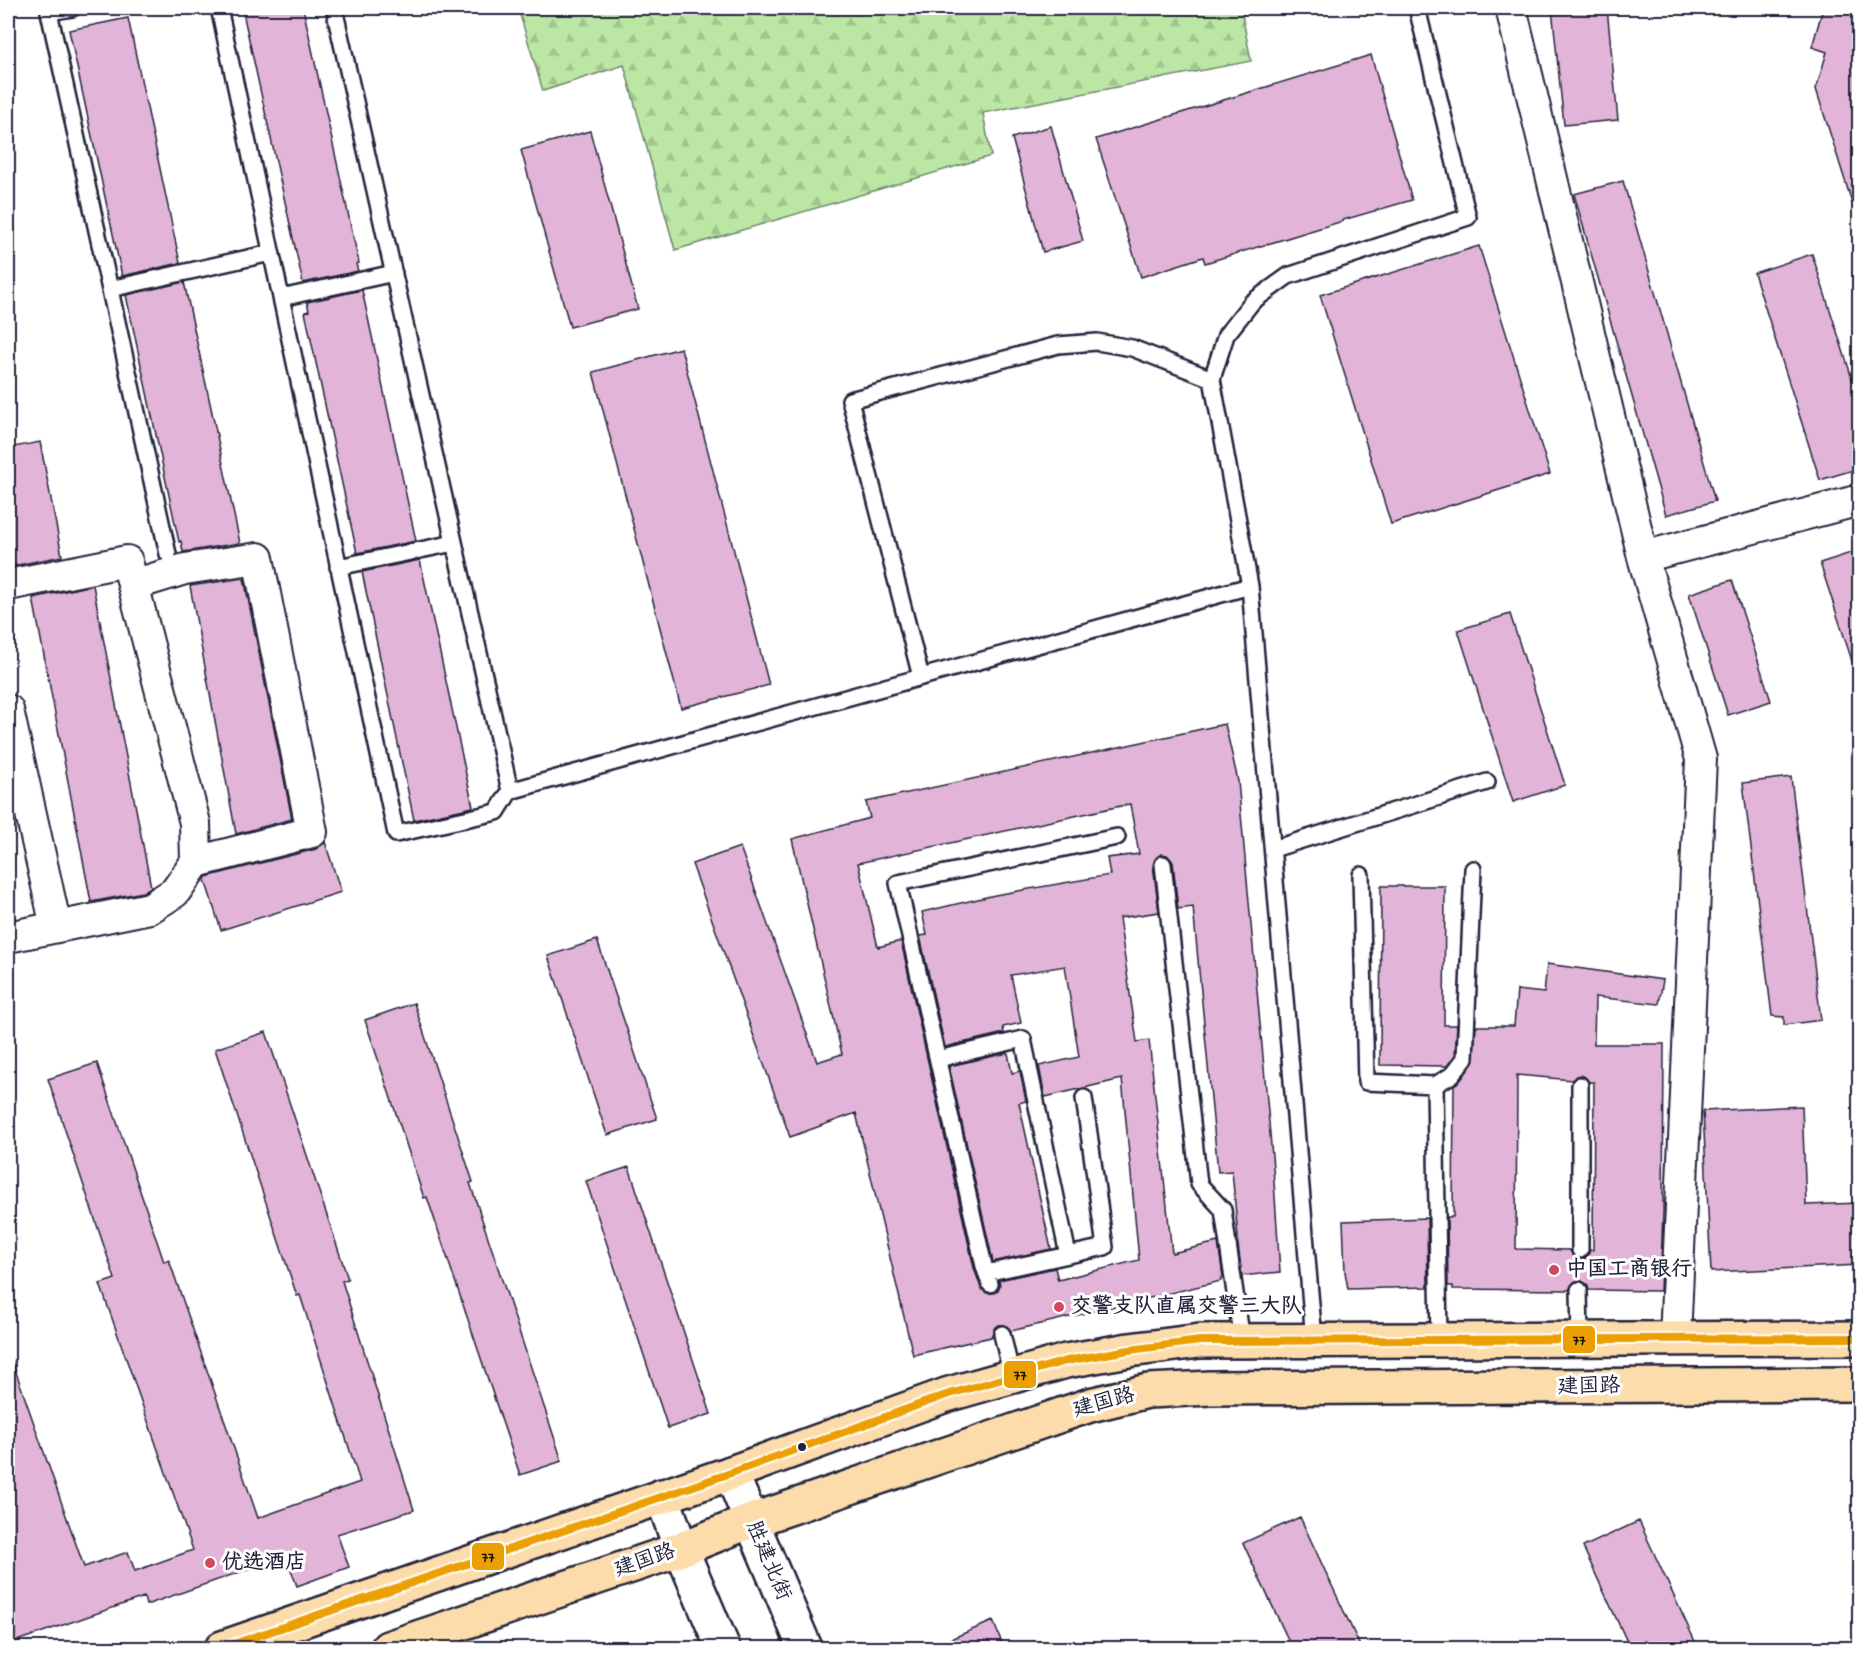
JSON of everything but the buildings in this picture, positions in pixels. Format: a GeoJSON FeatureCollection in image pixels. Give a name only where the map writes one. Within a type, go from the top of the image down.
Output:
{"type":"FeatureCollection","features":[{"type":"Feature","properties":{"kind":"main road"},"geometry":{"type":"LineString","coordinates":[[222,1648],[731,1473],[945,1395],[1066,1361],[1200,1341],[1860,1338]]}},
{"type":"Feature","properties":{"kind":"main road"},"geometry":{"type":"LineString","coordinates":[[1314,1340],[1316,1388]]}},
{"type":"Feature","properties":{"kind":"main road","name":"建国路"},"geometry":{"type":"LineString","coordinates":[[388,1648],[681,1549],[751,1521],[1079,1409],[1148,1391],[1860,1384]]}},
{"type":"Feature","properties":{"kind":"main road","name":"胜建北街"},"geometry":{"type":"LineString","coordinates":[[731,1473],[805,1648]]}},
{"type":"Feature","properties":{"kind":"main road"},"geometry":{"type":"LineString","coordinates":[[662,1496],[681,1549],[723,1648]]}},
{"type":"Feature","properties":{"kind":"street"},"geometry":{"type":"LineString","coordinates":[[1511,8],[1643,557],[1701,759],[1675,1339]]}},
{"type":"Feature","properties":{"kind":"street"},"geometry":{"type":"LineString","coordinates":[[1643,557],[1860,500]]}},
{"type":"Feature","properties":{"kind":"street"},"geometry":{"type":"LineString","coordinates":[[133,585],[185,569],[258,558],[312,832],[196,862]]}},
{"type":"Feature","properties":{"kind":"street"},"geometry":{"type":"LineString","coordinates":[[8,585],[127,561],[195,823],[196,862],[175,892],[150,908],[8,937]]}},
{"type":"Feature","properties":{"kind":"street"},"geometry":{"type":"LineString","coordinates":[[8,710],[56,927]]}},
{"type":"Feature","properties":{"kind":"lane"},"geometry":{"type":"LineString","coordinates":[[73,8],[49,12],[168,554]]}},
{"type":"Feature","properties":{"kind":"lane"},"geometry":{"type":"LineString","coordinates":[[219,8],[396,834],[497,812],[510,791],[1250,586]]}},
{"type":"Feature","properties":{"kind":"lane"},"geometry":{"type":"LineString","coordinates":[[334,8],[510,791]]}},
{"type":"Feature","properties":{"kind":"lane"},"geometry":{"type":"LineString","coordinates":[[1314,1340],[1250,586],[1212,380],[1226,335],[1252,302],[1288,276],[1468,217],[1417,8]]}},
{"type":"Feature","properties":{"kind":"lane"},"geometry":{"type":"LineString","coordinates":[[110,289],[271,253]]}},
{"type":"Feature","properties":{"kind":"lane"},"geometry":{"type":"LineString","coordinates":[[281,298],[394,273]]}},
{"type":"Feature","properties":{"kind":"lane"},"geometry":{"type":"LineString","coordinates":[[921,677],[850,400],[1058,345],[1096,342],[1132,348],[1212,380]]}},
{"type":"Feature","properties":{"kind":"lane"},"geometry":{"type":"LineString","coordinates":[[338,567],[454,543]]}},
{"type":"Feature","properties":{"kind":"lane"},"geometry":{"type":"LineString","coordinates":[[1273,849],[1486,782]]}},
{"type":"Feature","properties":{"kind":"lane"},"geometry":{"type":"LineString","coordinates":[[1084,1098],[1105,1246],[988,1279],[898,883],[1117,837]]}},
{"type":"Feature","properties":{"kind":"lane"},"geometry":{"type":"LineString","coordinates":[[1163,864],[1199,1184],[1223,1210],[1242,1341]]}},
{"type":"Feature","properties":{"kind":"lane"},"geometry":{"type":"LineString","coordinates":[[1361,875],[1366,1082],[1435,1085],[1452,1075],[1464,1058],[1473,869]]}},
{"type":"Feature","properties":{"kind":"lane"},"geometry":{"type":"LineString","coordinates":[[938,1059],[1023,1039],[1068,1255]]}},
{"type":"Feature","properties":{"kind":"lane"},"geometry":{"type":"LineString","coordinates":[[1435,1085],[1439,1340]]}},
{"type":"Feature","properties":{"kind":"lane"},"geometry":{"type":"LineString","coordinates":[[1580,1085],[1580,1250]]}},
{"type":"Feature","properties":{"kind":"lane"},"geometry":{"type":"LineString","coordinates":[[1580,1290],[1580,1339]]}},
{"type":"Feature","properties":{"kind":"lane"},"geometry":{"type":"LineString","coordinates":[[1002,1334],[1011,1377]]}},
{"type":"Feature","properties":{"kind":"green space"},"geometry":{"type":"Polygon","coordinates":[[[518,8],[1276,8],[1242,14],[1251,61],[983,113],[991,156],[675,250],[624,65],[543,91],[518,8]]]}},
{"type":"Feature","properties":{"kind":"transit line","name":"77"},"geometry":{"type":"LineString","coordinates":[[222,1648],[731,1473],[946,1395],[1066,1361],[1200,1341],[1860,1338]]}},
{"type":"Feature","properties":{"kind":"place","name":"中国工商银行"},"geometry":{"type":"Point","coordinates":[1554,1270]}},
{"type":"Feature","properties":{"kind":"place","name":"交警支队直属交警三大队"},"geometry":{"type":"Point","coordinates":[1059,1307]}},
{"type":"Feature","properties":{"kind":"place","name":"优选酒店"},"geometry":{"type":"Point","coordinates":[210,1563]}}]}
